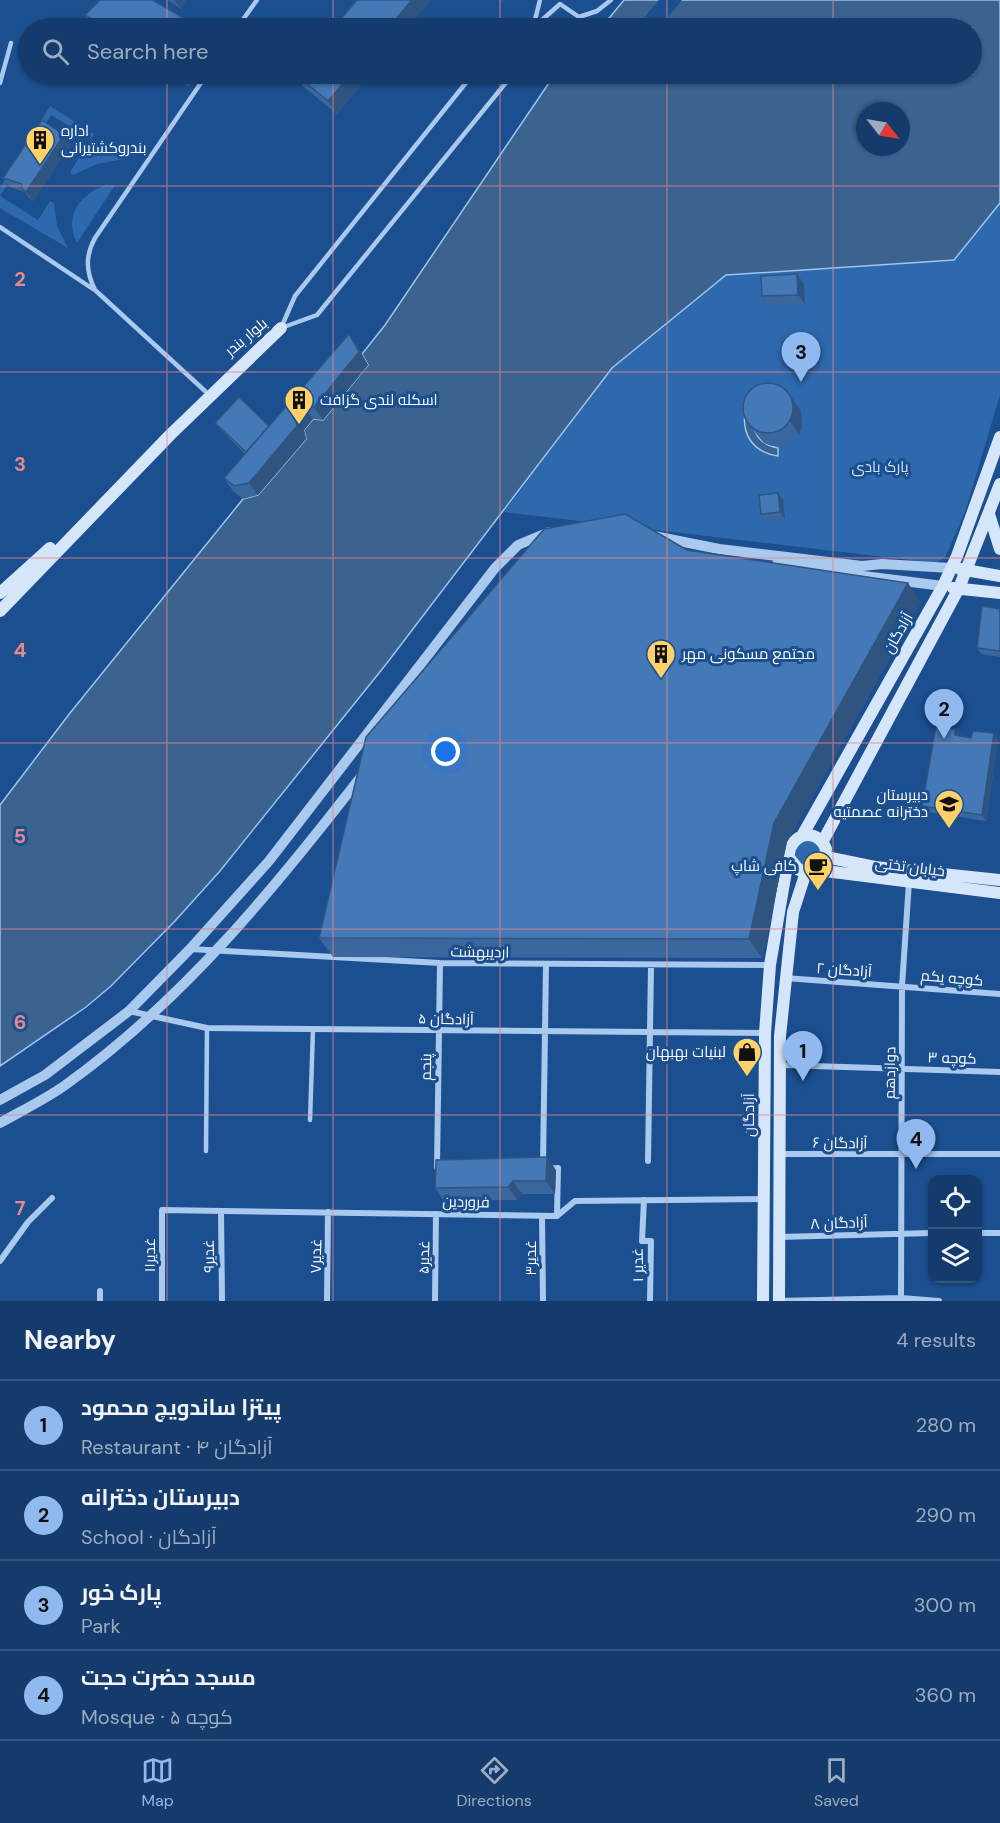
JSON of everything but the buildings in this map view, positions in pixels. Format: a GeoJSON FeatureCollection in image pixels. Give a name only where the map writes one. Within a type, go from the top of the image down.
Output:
{"type":"FeatureCollection","features":[{"type":"Feature","properties":{"kind":"main road","name":"بلوار بندر"},"geometry":{"type":"LineString","coordinates":[[0,593],[48,550],[205,391],[280,328]]}},
{"type":"Feature","properties":{"kind":"main road","name":"بلوار بندر"},"geometry":{"type":"LineString","coordinates":[[0,611],[145,460],[280,328]]}},
{"type":"Feature","properties":{"kind":"main road","name":"آزادگان"},"geometry":{"type":"LineString","coordinates":[[802,836],[835,768],[943,586],[1000,437]]}},
{"type":"Feature","properties":{"kind":"main road","name":"آزادگان"},"geometry":{"type":"LineString","coordinates":[[823,842],[959,588],[1000,484]]}},
{"type":"Feature","properties":{"kind":"main road"},"geometry":{"type":"LineString","coordinates":[[989,514],[1000,549]]}},
{"type":"Feature","properties":{"kind":"main road"},"geometry":{"type":"LineString","coordinates":[[951,568],[1000,576]]}},
{"type":"Feature","properties":{"kind":"main road"},"geometry":{"type":"LineString","coordinates":[[943,586],[1000,593]]}},
{"type":"Feature","properties":{"kind":"main road"},"geometry":{"type":"LineString","coordinates":[[813,835],[823,842],[826,857],[811,871],[799,870],[790,859],[790,848],[802,836],[813,835]]}},
{"type":"Feature","properties":{"kind":"main road","name":"خیابان تختی"},"geometry":{"type":"LineString","coordinates":[[826,857],[875,867],[1000,880]]}},
{"type":"Feature","properties":{"kind":"main road","name":"آزادگان"},"geometry":{"type":"LineString","coordinates":[[764,1301],[765,1033],[770,965],[790,859]]}},
{"type":"Feature","properties":{"kind":"main road","name":"آزادگان"},"geometry":{"type":"LineString","coordinates":[[779,1301],[778,1154],[782,1065],[780,1035],[784,978],[793,912],[811,871]]}},
{"type":"Feature","properties":{"kind":"main road","name":"خیابان تختی"},"geometry":{"type":"LineString","coordinates":[[811,871],[1000,893]]}},
{"type":"Feature","properties":{"kind":"street"},"geometry":{"type":"LineString","coordinates":[[0,1100],[45,1075],[129,1011],[190,949],[269,861],[495,568],[518,545],[557,530]]}},
{"type":"Feature","properties":{"kind":"street"},"geometry":{"type":"LineString","coordinates":[[639,533],[719,549],[943,586]]}},
{"type":"Feature","properties":{"kind":"street"},"geometry":{"type":"LineString","coordinates":[[645,545],[719,561],[800,561],[862,566],[882,564],[951,568]]}},
{"type":"Feature","properties":{"kind":"street"},"geometry":{"type":"LineString","coordinates":[[719,549],[719,561]]}},
{"type":"Feature","properties":{"kind":"street"},"geometry":{"type":"LineString","coordinates":[[800,561],[800,578]]}},
{"type":"Feature","properties":{"kind":"street"},"geometry":{"type":"LineString","coordinates":[[0,1123],[63,1087],[151,1016],[216,951],[286,873],[374,760]]}},
{"type":"Feature","properties":{"kind":"street","name":"دوازدهم"},"geometry":{"type":"LineString","coordinates":[[901,1300],[902,986],[909,882]]}},
{"type":"Feature","properties":{"kind":"street","name":"اردیبهشت"},"geometry":{"type":"LineString","coordinates":[[190,949],[440,963],[770,965]]}},
{"type":"Feature","properties":{"kind":"street","name":"پنجم"},"geometry":{"type":"LineString","coordinates":[[440,963],[437,1172],[449,1171]]}},
{"type":"Feature","properties":{"kind":"street"},"geometry":{"type":"LineString","coordinates":[[543,1169],[546,964]]}},
{"type":"Feature","properties":{"kind":"street"},"geometry":{"type":"LineString","coordinates":[[648,1161],[651,966]]}},
{"type":"Feature","properties":{"kind":"street","name":"آزادگان ۲"},"geometry":{"type":"LineString","coordinates":[[784,978],[902,986]]}},
{"type":"Feature","properties":{"kind":"street","name":"کوچه یکم"},"geometry":{"type":"LineString","coordinates":[[902,986],[1000,994]]}},
{"type":"Feature","properties":{"kind":"street","name":"آزادگان ۵"},"geometry":{"type":"LineString","coordinates":[[129,1011],[207,1028],[765,1033]]}},
{"type":"Feature","properties":{"kind":"street","name":"کوچه ۳"},"geometry":{"type":"LineString","coordinates":[[782,1065],[1000,1071]]}},
{"type":"Feature","properties":{"kind":"street","name":"آزادگان ۶"},"geometry":{"type":"LineString","coordinates":[[778,1154],[901,1156],[1000,1154]]}},
{"type":"Feature","properties":{"kind":"street"},"geometry":{"type":"LineString","coordinates":[[531,1169],[558,1168],[557,1216]]}},
{"type":"Feature","properties":{"kind":"street"},"geometry":{"type":"LineString","coordinates":[[0,1261],[28,1222],[52,1198]]}},
{"type":"Feature","properties":{"kind":"street"},"geometry":{"type":"LineString","coordinates":[[557,1216],[575,1200],[764,1199]]}},
{"type":"Feature","properties":{"kind":"street","name":"غدیر ۱"},"geometry":{"type":"LineString","coordinates":[[644,1200],[642,1241],[651,1241],[650,1301]]}},
{"type":"Feature","properties":{"kind":"street","name":"فروردین"},"geometry":{"type":"LineString","coordinates":[[162,1210],[557,1216]]}},
{"type":"Feature","properties":{"kind":"street","name":"غدیر۱۱"},"geometry":{"type":"LineString","coordinates":[[162,1210],[162,1301]]}},
{"type":"Feature","properties":{"kind":"street","name":"غدیر۹"},"geometry":{"type":"LineString","coordinates":[[221,1210],[222,1301]]}},
{"type":"Feature","properties":{"kind":"street","name":"غدیر۷"},"geometry":{"type":"LineString","coordinates":[[327,1301],[328,1212]]}},
{"type":"Feature","properties":{"kind":"street","name":"غدیر۵"},"geometry":{"type":"LineString","coordinates":[[435,1301],[436,1214]]}},
{"type":"Feature","properties":{"kind":"street","name":"غدیر۳"},"geometry":{"type":"LineString","coordinates":[[543,1216],[543,1301]]}},
{"type":"Feature","properties":{"kind":"street","name":"آزادگان ۸"},"geometry":{"type":"LineString","coordinates":[[778,1237],[928,1233]]}},
{"type":"Feature","properties":{"kind":"street"},"geometry":{"type":"LineString","coordinates":[[982,1233],[1000,1233]]}},
{"type":"Feature","properties":{"kind":"street"},"geometry":{"type":"LineString","coordinates":[[100,1292],[100,1301]]}},
{"type":"Feature","properties":{"kind":"street"},"geometry":{"type":"LineString","coordinates":[[779,1301],[939,1301]]}},
{"type":"Feature","properties":{"kind":"lane"},"geometry":{"type":"LineString","coordinates":[[244,18],[257,0]]}},
{"type":"Feature","properties":{"kind":"lane"},"geometry":{"type":"LineString","coordinates":[[536,18],[540,0]]}},
{"type":"Feature","properties":{"kind":"lane"},"geometry":{"type":"LineString","coordinates":[[544,18],[560,4],[579,17],[597,11],[611,0]]}},
{"type":"Feature","properties":{"kind":"lane"},"geometry":{"type":"LineString","coordinates":[[0,83],[11,43]]}},
{"type":"Feature","properties":{"kind":"lane"},"geometry":{"type":"LineString","coordinates":[[95,290],[89,278],[87,264],[91,245],[200,84]]}},
{"type":"Feature","properties":{"kind":"lane"},"geometry":{"type":"LineString","coordinates":[[280,328],[295,296],[465,84]]}},
{"type":"Feature","properties":{"kind":"lane"},"geometry":{"type":"LineString","coordinates":[[280,328],[317,315],[505,84]]}},
{"type":"Feature","properties":{"kind":"lane"},"geometry":{"type":"LineString","coordinates":[[0,226],[95,290],[205,391]]}},
{"type":"Feature","properties":{"kind":"lane"},"geometry":{"type":"LineString","coordinates":[[206,1151],[207,1028]]}},
{"type":"Feature","properties":{"kind":"lane"},"geometry":{"type":"LineString","coordinates":[[310,1120],[313,1029]]}},
{"type":"Feature","properties":{"kind":"green space"},"geometry":{"type":"Polygon","coordinates":[[[50,106],[94,134],[91,139],[51,115],[0,196],[0,188],[50,106]]]}},
{"type":"Feature","properties":{"kind":"green space"},"geometry":{"type":"Polygon","coordinates":[[[91,139],[124,159],[97,164],[73,175],[70,172],[91,139]]]}},
{"type":"Feature","properties":{"kind":"green space"},"geometry":{"type":"Polygon","coordinates":[[[106,185],[115,185],[77,243],[72,223],[77,207],[89,194],[106,185]]]}},
{"type":"Feature","properties":{"kind":"green space"},"geometry":{"type":"Polygon","coordinates":[[[0,196],[38,220],[50,201],[54,203],[57,226],[68,248],[0,208],[0,196]]]}},
{"type":"Feature","properties":{"kind":"green space","name":"پارک بادی"},"geometry":{"type":"Polygon","coordinates":[[[1000,203],[1000,395],[965,512],[945,558],[935,563],[504,512],[612,368],[726,275],[954,260],[1000,203]]]}},
{"type":"Feature","properties":{"kind":"green space"},"geometry":{"type":"Polygon","coordinates":[[[805,838],[823,847],[818,865],[797,865],[793,848],[805,838]]]}},
{"type":"Feature","properties":{"kind":"shaded area"},"geometry":{"type":"Polygon","coordinates":[[[624,0],[1000,0],[1000,203],[954,260],[726,275],[612,368],[387,663],[220,871],[111,986],[86,1007],[0,1066],[0,805],[70,713],[243,499],[258,495],[306,439],[304,430],[313,419],[323,420],[368,365],[362,354],[385,325],[548,84],[982,84],[982,18],[609,18],[624,0]]]}},
{"type":"Feature","properties":{"kind":"shaded area"},"geometry":{"type":"Polygon","coordinates":[[[746,407],[759,439],[778,448],[778,456],[761,450],[750,440],[745,425],[746,407]]]}},
{"type":"Feature","properties":{"kind":"pier"},"geometry":{"type":"Polygon","coordinates":[[[659,0],[682,0],[667,18],[644,18],[659,0]]]}},
{"type":"Feature","properties":{"kind":"place","name":"اداره بندروکشتیرانی"},"geometry":{"type":"Point","coordinates":[40,166]}},
{"type":"Feature","properties":{"kind":"place","name":"پارک خور"},"geometry":{"type":"Point","coordinates":[801,382]}},
{"type":"Feature","properties":{"kind":"place","name":"اسکله لندی گزافت"},"geometry":{"type":"Point","coordinates":[299,426]}},
{"type":"Feature","properties":{"kind":"place","name":"مجتمع مسکونی مهر"},"geometry":{"type":"Point","coordinates":[661,680]}},
{"type":"Feature","properties":{"kind":"place","name":"دبیرستان دخترانه"},"geometry":{"type":"Point","coordinates":[944,739]}},
{"type":"Feature","properties":{"kind":"place","name":"دبیرستان دخترانه عصمتیه"},"geometry":{"type":"Point","coordinates":[949,830]}},
{"type":"Feature","properties":{"kind":"place","name":"کافی شاپ"},"geometry":{"type":"Point","coordinates":[818,892]}},
{"type":"Feature","properties":{"kind":"place","name":"لبنیات بهبهان"},"geometry":{"type":"Point","coordinates":[747,1078]}},
{"type":"Feature","properties":{"kind":"place","name":"پیتزا ساندویچ محمود"},"geometry":{"type":"Point","coordinates":[803,1081]}},
{"type":"Feature","properties":{"kind":"place","name":"مسجد حضرت حجت"},"geometry":{"type":"Point","coordinates":[916,1169]}}]}
